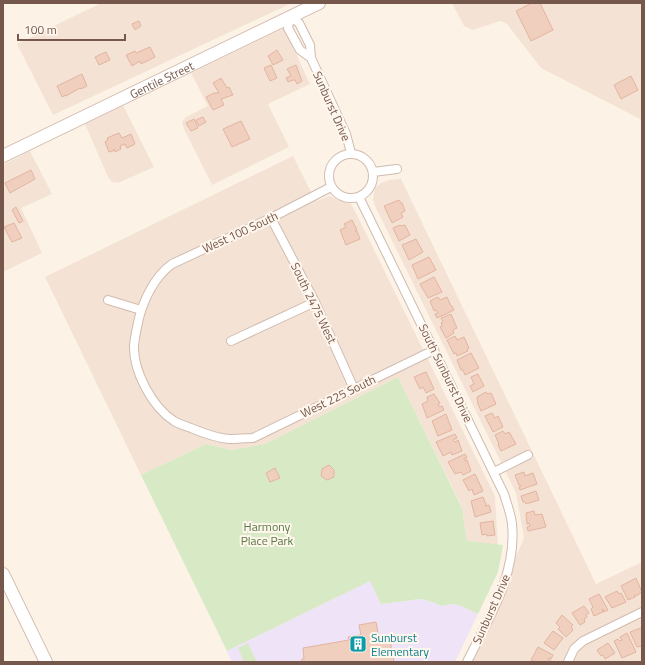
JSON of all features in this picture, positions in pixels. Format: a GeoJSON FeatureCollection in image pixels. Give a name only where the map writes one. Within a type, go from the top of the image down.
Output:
{"type":"FeatureCollection","features":[{"type":"Feature","properties":{"kind":"main road","name":"Gentile Street"},"geometry":{"type":"LineString","coordinates":[[3,156],[319,3]]}},
{"type":"Feature","properties":{"kind":"main road"},"geometry":{"type":"LineString","coordinates":[[3,574],[46,662]]}},
{"type":"Feature","properties":{"kind":"street","name":"Sunburst Drive"},"geometry":{"type":"LineString","coordinates":[[310,58],[300,50],[289,29],[290,17],[299,23],[310,45],[310,58],[346,134],[351,153]]}},
{"type":"Feature","properties":{"kind":"street"},"geometry":{"type":"LineString","coordinates":[[351,153],[357,154],[368,161],[374,172],[370,187],[359,197],[346,198],[340,196],[331,187],[329,179],[329,172],[332,164],[337,159],[351,153]]}},
{"type":"Feature","properties":{"kind":"street"},"geometry":{"type":"LineString","coordinates":[[374,172],[397,169]]}},
{"type":"Feature","properties":{"kind":"street","name":"West 100 South"},"geometry":{"type":"LineString","coordinates":[[141,310],[154,285],[166,268],[172,264],[272,218],[331,187]]}},
{"type":"Feature","properties":{"kind":"street","name":"South Sunburst Drive"},"geometry":{"type":"LineString","coordinates":[[359,197],[504,494],[512,523],[513,541],[511,556]]}},
{"type":"Feature","properties":{"kind":"street","name":"South 2475 West"},"geometry":{"type":"LineString","coordinates":[[272,218],[315,302],[354,389]]}},
{"type":"Feature","properties":{"kind":"street"},"geometry":{"type":"LineString","coordinates":[[108,300],[141,310]]}},
{"type":"Feature","properties":{"kind":"street"},"geometry":{"type":"LineString","coordinates":[[231,341],[315,302]]}},
{"type":"Feature","properties":{"kind":"street","name":"West 225 South"},"geometry":{"type":"LineString","coordinates":[[141,310],[134,345],[137,365],[147,390],[159,408],[175,421],[197,431],[219,438],[253,438],[434,350]]}},
{"type":"Feature","properties":{"kind":"street"},"geometry":{"type":"LineString","coordinates":[[494,472],[528,455]]}},
{"type":"Feature","properties":{"kind":"street","name":"Sunburst Drive"},"geometry":{"type":"LineString","coordinates":[[467,662],[504,587],[511,556]]}},
{"type":"Feature","properties":{"kind":"street"},"geometry":{"type":"LineString","coordinates":[[568,662],[574,649],[583,641],[642,612]]}},
{"type":"Feature","properties":{"kind":"shaded area"},"geometry":{"type":"Polygon","coordinates":[[[101,3],[292,3],[53,115],[17,44],[101,3]]]}},
{"type":"Feature","properties":{"kind":"shaded area"},"geometry":{"type":"Polygon","coordinates":[[[452,3],[642,3],[642,120],[541,68],[507,24],[500,21],[473,30],[464,26],[452,3]]]}},
{"type":"Feature","properties":{"kind":"shaded area"},"geometry":{"type":"Polygon","coordinates":[[[284,28],[310,84],[268,104],[289,147],[212,185],[184,129],[182,122],[186,117],[208,106],[191,73],[284,28]]]}},
{"type":"Feature","properties":{"kind":"shaded area"},"geometry":{"type":"Polygon","coordinates":[[[123,105],[154,167],[118,183],[112,182],[108,177],[85,124],[123,105]]]}},
{"type":"Feature","properties":{"kind":"shaded area"},"geometry":{"type":"Polygon","coordinates":[[[30,151],[52,194],[21,208],[42,253],[3,272],[3,165],[30,151]]]}},
{"type":"Feature","properties":{"kind":"shaded area"},"geometry":{"type":"Polygon","coordinates":[[[293,156],[317,201],[329,196],[351,204],[356,213],[495,496],[498,547],[467,541],[462,507],[398,377],[265,444],[232,450],[206,444],[141,475],[45,277],[293,156]]]}},
{"type":"Feature","properties":{"kind":"shaded area"},"geometry":{"type":"Polygon","coordinates":[[[401,179],[596,584],[642,562],[642,662],[469,662],[524,538],[516,493],[375,206],[373,199],[375,188],[381,183],[389,180],[401,179]]]}},
{"type":"Feature","properties":{"kind":"shaded area"},"geometry":{"type":"Polygon","coordinates":[[[370,581],[382,604],[420,599],[442,606],[451,604],[459,605],[478,614],[455,662],[232,662],[227,651],[370,581]]]}},
{"type":"Feature","properties":{"kind":"green space","name":"Harmony Place Park"},"geometry":{"type":"Polygon","coordinates":[[[398,377],[462,508],[467,541],[503,545],[498,572],[478,614],[459,605],[451,604],[442,606],[420,599],[381,604],[370,581],[227,651],[141,475],[206,444],[232,450],[265,444],[398,377]]]}},
{"type":"Feature","properties":{"kind":"green space"},"geometry":{"type":"Polygon","coordinates":[[[248,643],[257,662],[244,662],[238,648],[248,643]]]}},
{"type":"Feature","properties":{"kind":"building"},"geometry":{"type":"Polygon","coordinates":[[[532,3],[540,3],[553,30],[531,41],[516,11],[532,3]]]}},
{"type":"Feature","properties":{"kind":"building"},"geometry":{"type":"Polygon","coordinates":[[[139,21],[141,26],[135,30],[132,24],[139,21]]]}},
{"type":"Feature","properties":{"kind":"building"},"geometry":{"type":"Polygon","coordinates":[[[150,47],[155,57],[141,64],[140,61],[132,66],[126,55],[135,51],[136,53],[150,47]]]}},
{"type":"Feature","properties":{"kind":"building"},"geometry":{"type":"Polygon","coordinates":[[[277,50],[283,60],[273,65],[268,56],[277,50]]]}},
{"type":"Feature","properties":{"kind":"building"},"geometry":{"type":"Polygon","coordinates":[[[106,52],[110,60],[99,65],[95,57],[106,52]]]}},
{"type":"Feature","properties":{"kind":"building"},"geometry":{"type":"Polygon","coordinates":[[[271,65],[277,78],[270,81],[264,68],[271,65]]]}},
{"type":"Feature","properties":{"kind":"building"},"geometry":{"type":"Polygon","coordinates":[[[296,65],[302,81],[297,84],[295,80],[288,82],[286,78],[291,76],[287,69],[296,65]]]}},
{"type":"Feature","properties":{"kind":"building"},"geometry":{"type":"Polygon","coordinates":[[[82,74],[87,86],[62,97],[57,86],[82,74]]]}},
{"type":"Feature","properties":{"kind":"building"},"geometry":{"type":"Polygon","coordinates":[[[631,76],[638,90],[621,99],[614,85],[631,76]]]}},
{"type":"Feature","properties":{"kind":"building"},"geometry":{"type":"Polygon","coordinates":[[[221,78],[227,88],[229,87],[233,95],[221,99],[224,105],[213,110],[206,97],[214,93],[219,93],[213,83],[221,78]]]}},
{"type":"Feature","properties":{"kind":"building"},"geometry":{"type":"Polygon","coordinates":[[[203,117],[206,122],[199,126],[196,120],[203,117]]]}},
{"type":"Feature","properties":{"kind":"building"},"geometry":{"type":"Polygon","coordinates":[[[194,119],[198,128],[191,131],[186,123],[194,119]]]}},
{"type":"Feature","properties":{"kind":"building"},"geometry":{"type":"Polygon","coordinates":[[[241,121],[250,139],[232,147],[223,129],[241,121]]]}},
{"type":"Feature","properties":{"kind":"building"},"geometry":{"type":"Polygon","coordinates":[[[119,133],[122,138],[131,134],[135,144],[127,148],[125,144],[120,146],[121,149],[115,152],[114,149],[113,151],[109,152],[105,142],[108,140],[107,138],[119,133]]]}},
{"type":"Feature","properties":{"kind":"building"},"geometry":{"type":"Polygon","coordinates":[[[31,170],[35,179],[10,193],[5,183],[31,170]]]}},
{"type":"Feature","properties":{"kind":"building"},"geometry":{"type":"Polygon","coordinates":[[[399,200],[405,211],[401,213],[403,217],[392,223],[384,206],[399,200]]]}},
{"type":"Feature","properties":{"kind":"building"},"geometry":{"type":"Polygon","coordinates":[[[16,207],[23,221],[19,223],[12,210],[16,207]]]}},
{"type":"Feature","properties":{"kind":"building"},"geometry":{"type":"Polygon","coordinates":[[[352,220],[357,230],[355,231],[357,231],[360,239],[346,245],[340,230],[346,227],[344,224],[352,220]]]}},
{"type":"Feature","properties":{"kind":"building"},"geometry":{"type":"Polygon","coordinates":[[[14,223],[22,238],[12,242],[4,227],[14,223]]]}},
{"type":"Feature","properties":{"kind":"building"},"geometry":{"type":"Polygon","coordinates":[[[400,225],[405,225],[410,235],[399,241],[393,228],[400,225]]]}},
{"type":"Feature","properties":{"kind":"building"},"geometry":{"type":"Polygon","coordinates":[[[416,239],[423,252],[409,260],[402,245],[416,239]]]}},
{"type":"Feature","properties":{"kind":"building"},"geometry":{"type":"Polygon","coordinates":[[[429,257],[436,270],[418,279],[412,265],[429,257]]]}},
{"type":"Feature","properties":{"kind":"building"},"geometry":{"type":"Polygon","coordinates":[[[434,277],[442,292],[428,298],[420,284],[434,277]]]}},
{"type":"Feature","properties":{"kind":"building"},"geometry":{"type":"Polygon","coordinates":[[[438,297],[440,300],[447,297],[454,310],[437,318],[435,314],[438,313],[436,310],[434,311],[430,301],[438,297]]]}},
{"type":"Feature","properties":{"kind":"building"},"geometry":{"type":"Polygon","coordinates":[[[451,314],[457,328],[453,330],[454,333],[446,338],[440,327],[442,326],[441,323],[443,322],[441,318],[451,314]]]}},
{"type":"Feature","properties":{"kind":"building"},"geometry":{"type":"Polygon","coordinates":[[[455,336],[457,340],[464,337],[469,348],[467,349],[468,351],[457,356],[456,353],[454,354],[447,340],[455,336]]]}},
{"type":"Feature","properties":{"kind":"building"},"geometry":{"type":"Polygon","coordinates":[[[471,353],[479,368],[465,375],[457,360],[471,353]]]}},
{"type":"Feature","properties":{"kind":"building"},"geometry":{"type":"Polygon","coordinates":[[[426,372],[434,389],[426,393],[423,387],[420,389],[414,377],[426,372]]]}},
{"type":"Feature","properties":{"kind":"building"},"geometry":{"type":"Polygon","coordinates":[[[478,374],[484,386],[473,392],[470,386],[474,384],[471,377],[478,374]]]}},
{"type":"Feature","properties":{"kind":"building"},"geometry":{"type":"Polygon","coordinates":[[[486,392],[487,394],[491,393],[496,404],[481,411],[477,397],[486,392]]]}},
{"type":"Feature","properties":{"kind":"building"},"geometry":{"type":"Polygon","coordinates":[[[434,394],[440,403],[438,404],[440,407],[442,406],[444,410],[427,418],[422,404],[428,401],[427,397],[434,394]]]}},
{"type":"Feature","properties":{"kind":"building"},"geometry":{"type":"Polygon","coordinates":[[[492,413],[495,418],[498,416],[503,427],[493,432],[485,416],[492,413]]]}},
{"type":"Feature","properties":{"kind":"building"},"geometry":{"type":"Polygon","coordinates":[[[446,414],[452,430],[438,436],[432,421],[446,414]]]}},
{"type":"Feature","properties":{"kind":"building"},"geometry":{"type":"Polygon","coordinates":[[[503,431],[505,434],[509,432],[516,444],[501,451],[495,435],[503,431]]]}},
{"type":"Feature","properties":{"kind":"building"},"geometry":{"type":"Polygon","coordinates":[[[455,434],[457,438],[453,440],[455,442],[458,440],[462,451],[452,455],[451,452],[443,456],[436,442],[455,434]]]}},
{"type":"Feature","properties":{"kind":"building"},"geometry":{"type":"Polygon","coordinates":[[[465,454],[467,458],[464,459],[465,461],[467,460],[471,471],[463,475],[461,472],[455,474],[448,462],[465,454]]]}},
{"type":"Feature","properties":{"kind":"building"},"geometry":{"type":"Polygon","coordinates":[[[329,465],[334,470],[334,477],[327,480],[321,476],[322,469],[329,465]]]}},
{"type":"Feature","properties":{"kind":"building"},"geometry":{"type":"Polygon","coordinates":[[[275,468],[280,478],[270,482],[266,473],[275,468]]]}},
{"type":"Feature","properties":{"kind":"building"},"geometry":{"type":"Polygon","coordinates":[[[524,472],[525,476],[533,473],[537,484],[520,490],[519,487],[521,486],[519,485],[515,475],[524,472]]]}},
{"type":"Feature","properties":{"kind":"building"},"geometry":{"type":"Polygon","coordinates":[[[475,474],[483,491],[474,495],[472,489],[469,491],[463,480],[475,474]]]}},
{"type":"Feature","properties":{"kind":"building"},"geometry":{"type":"Polygon","coordinates":[[[536,491],[539,500],[526,504],[523,502],[521,496],[536,491]]]}},
{"type":"Feature","properties":{"kind":"building"},"geometry":{"type":"Polygon","coordinates":[[[483,497],[486,504],[485,506],[489,505],[491,512],[475,517],[471,501],[483,497]]]}},
{"type":"Feature","properties":{"kind":"building"},"geometry":{"type":"Polygon","coordinates":[[[534,511],[535,515],[542,514],[546,527],[528,531],[527,527],[530,526],[529,523],[527,524],[526,513],[534,511]]]}},
{"type":"Feature","properties":{"kind":"building"},"geometry":{"type":"Polygon","coordinates":[[[493,521],[495,535],[482,535],[480,523],[493,521]]]}},
{"type":"Feature","properties":{"kind":"building"},"geometry":{"type":"Polygon","coordinates":[[[636,578],[642,592],[636,596],[634,595],[635,597],[628,600],[621,586],[636,578]]]}},
{"type":"Feature","properties":{"kind":"building"},"geometry":{"type":"Polygon","coordinates":[[[617,591],[619,594],[621,593],[626,602],[612,608],[605,597],[617,591]]]}},
{"type":"Feature","properties":{"kind":"building"},"geometry":{"type":"Polygon","coordinates":[[[599,594],[608,610],[604,612],[603,609],[603,612],[594,616],[591,609],[593,607],[589,599],[599,594]]]}},
{"type":"Feature","properties":{"kind":"building"},"geometry":{"type":"Polygon","coordinates":[[[584,606],[589,613],[584,619],[585,622],[580,625],[572,613],[584,606]]]}},
{"type":"Feature","properties":{"kind":"building"},"geometry":{"type":"Polygon","coordinates":[[[562,615],[573,625],[571,627],[573,630],[566,637],[558,629],[560,627],[556,623],[562,615]]]}},
{"type":"Feature","properties":{"kind":"building","name":"Sunburst Elementary"},"geometry":{"type":"Polygon","coordinates":[[[376,622],[379,638],[389,635],[394,662],[301,662],[302,659],[304,659],[303,648],[349,640],[348,637],[361,635],[359,625],[376,622]]]}},
{"type":"Feature","properties":{"kind":"building"},"geometry":{"type":"Polygon","coordinates":[[[641,628],[642,646],[637,647],[630,632],[641,628]]]}},
{"type":"Feature","properties":{"kind":"building"},"geometry":{"type":"Polygon","coordinates":[[[553,631],[563,638],[554,650],[544,643],[553,631]]]}},
{"type":"Feature","properties":{"kind":"building"},"geometry":{"type":"Polygon","coordinates":[[[627,633],[636,652],[622,658],[614,641],[618,639],[620,641],[622,640],[620,637],[627,633]]]}},
{"type":"Feature","properties":{"kind":"building"},"geometry":{"type":"Polygon","coordinates":[[[608,643],[615,653],[605,659],[597,650],[608,643]]]}},
{"type":"Feature","properties":{"kind":"building"},"geometry":{"type":"Polygon","coordinates":[[[538,647],[553,655],[551,659],[548,659],[551,661],[550,662],[536,662],[531,660],[538,647]]]}},
{"type":"Feature","properties":{"kind":"place","name":"Sunburst Elementary"},"geometry":{"type":"Point","coordinates":[358,644]}}]}
